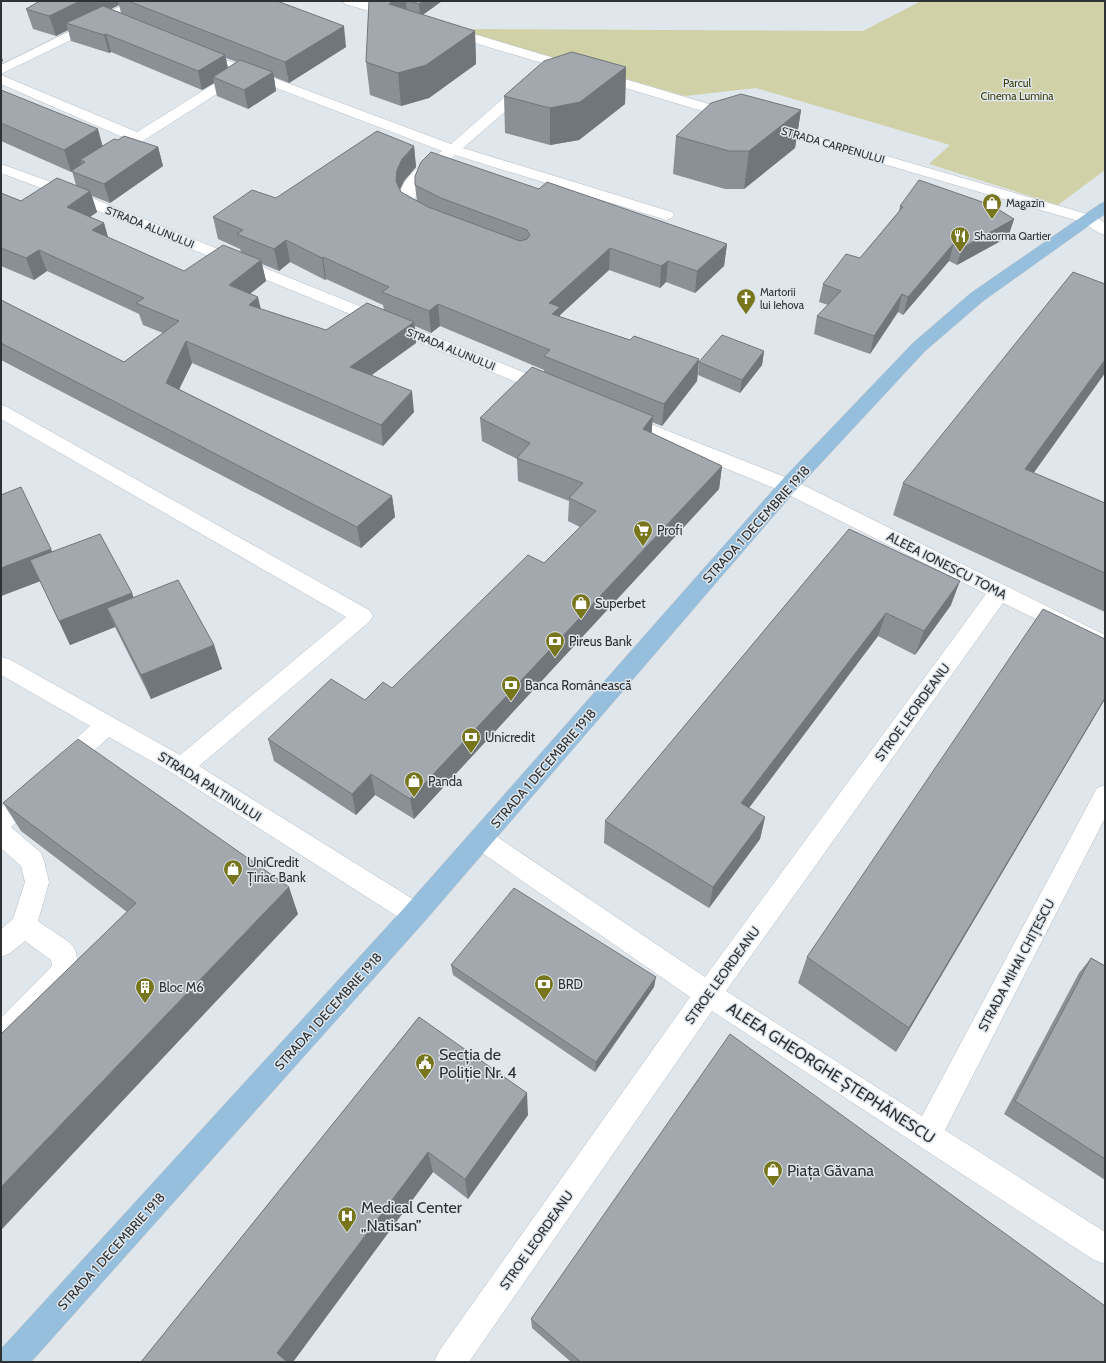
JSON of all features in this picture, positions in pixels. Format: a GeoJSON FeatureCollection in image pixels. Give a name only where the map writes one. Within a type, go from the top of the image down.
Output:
{"type":"FeatureCollection","features":[{"type":"Feature","properties":{"kind":"main road","name":"STRADA 1 DECEMBRIE 1918"},"geometry":{"type":"LineString","coordinates":[[10,1362],[415,914],[788,486],[919,347],[977,297],[1105,207]]}},
{"type":"Feature","properties":{"kind":"street"},"geometry":{"type":"LineString","coordinates":[[1,70],[141,1]]}},
{"type":"Feature","properties":{"kind":"street"},"geometry":{"type":"LineString","coordinates":[[349,1],[410,19]]}},
{"type":"Feature","properties":{"kind":"street"},"geometry":{"type":"LineString","coordinates":[[109,18],[124,24]]}},
{"type":"Feature","properties":{"kind":"street","name":"STRADA CARPENULUI"},"geometry":{"type":"LineString","coordinates":[[432,26],[753,122],[1088,219],[1105,230]]}},
{"type":"Feature","properties":{"kind":"street"},"geometry":{"type":"LineString","coordinates":[[190,51],[242,72],[453,150],[666,216]]}},
{"type":"Feature","properties":{"kind":"street"},"geometry":{"type":"LineString","coordinates":[[436,224],[409,209],[407,199],[409,189],[417,176],[453,150],[554,62]]}},
{"type":"Feature","properties":{"kind":"street"},"geometry":{"type":"LineString","coordinates":[[98,163],[242,72]]}},
{"type":"Feature","properties":{"kind":"street"},"geometry":{"type":"LineString","coordinates":[[1,79],[138,138]]}},
{"type":"Feature","properties":{"kind":"street","name":"STRADA ALUNULUI"},"geometry":{"type":"LineString","coordinates":[[1,168],[64,185],[567,396]]}},
{"type":"Feature","properties":{"kind":"street"},"geometry":{"type":"LineString","coordinates":[[1,411],[362,616],[182,767]]}},
{"type":"Feature","properties":{"kind":"street"},"geometry":{"type":"LineString","coordinates":[[611,414],[788,486]]}},
{"type":"Feature","properties":{"kind":"street","name":"ALEEA IONESCU TOMA"},"geometry":{"type":"LineString","coordinates":[[788,486],[1105,645]]}},
{"type":"Feature","properties":{"kind":"street","name":"STROE LEORDEANU"},"geometry":{"type":"LineString","coordinates":[[450,1362],[708,994],[1000,592]]}},
{"type":"Feature","properties":{"kind":"street","name":"STRADA PALTINULUI"},"geometry":{"type":"LineString","coordinates":[[1,665],[182,767],[415,914]]}},
{"type":"Feature","properties":{"kind":"street"},"geometry":{"type":"LineString","coordinates":[[1,822],[107,725]]}},
{"type":"Feature","properties":{"kind":"street","name":"STRADA MIHAI CHIȚESCU"},"geometry":{"type":"LineString","coordinates":[[928,1134],[1105,796]]}},
{"type":"Feature","properties":{"kind":"street"},"geometry":{"type":"LineString","coordinates":[[1,833],[32,861],[37,882],[24,926],[1,945]]}},
{"type":"Feature","properties":{"kind":"street","name":"ALEEA GHEORGHE ȘTEPHĂNESCU"},"geometry":{"type":"LineString","coordinates":[[481,839],[708,994],[1105,1249]]}},
{"type":"Feature","properties":{"kind":"street"},"geometry":{"type":"LineString","coordinates":[[1,1037],[65,970],[63,954],[24,926]]}},
{"type":"Feature","properties":{"kind":"green space","name":"Parcul Cinema Lumina"},"geometry":{"type":"Polygon","coordinates":[[[921,1],[1105,1],[1105,170],[1058,205],[929,164],[950,145],[756,88],[685,96],[454,29],[863,31],[921,1]]]}},
{"type":"Feature","properties":{"kind":"building"},"geometry":{"type":"Polygon","coordinates":[[[40,1],[80,1],[49,16],[26,9],[40,1]]]}},
{"type":"Feature","properties":{"kind":"building"},"geometry":{"type":"Polygon","coordinates":[[[128,1],[277,1],[344,26],[285,62],[128,1]]]}},
{"type":"Feature","properties":{"kind":"building"},"geometry":{"type":"Polygon","coordinates":[[[369,1],[393,1],[389,4],[475,31],[426,65],[398,73],[366,62],[369,1]]]}},
{"type":"Feature","properties":{"kind":"building"},"geometry":{"type":"Polygon","coordinates":[[[408,1],[423,1],[419,4],[408,1]]]}},
{"type":"Feature","properties":{"kind":"building"},"geometry":{"type":"Polygon","coordinates":[[[103,6],[225,55],[198,71],[106,34],[104,35],[66,23],[103,6]]]}},
{"type":"Feature","properties":{"kind":"building"},"geometry":{"type":"Polygon","coordinates":[[[572,52],[626,67],[580,102],[550,108],[504,96],[544,61],[572,52]]]}},
{"type":"Feature","properties":{"kind":"building"},"geometry":{"type":"Polygon","coordinates":[[[240,60],[273,72],[244,90],[213,77],[240,60]]]}},
{"type":"Feature","properties":{"kind":"building"},"geometry":{"type":"Polygon","coordinates":[[[1,90],[98,129],[64,150],[1,123],[1,90]]]}},
{"type":"Feature","properties":{"kind":"building"},"geometry":{"type":"Polygon","coordinates":[[[741,94],[801,110],[749,151],[729,151],[676,136],[711,103],[741,94]]]}},
{"type":"Feature","properties":{"kind":"building"},"geometry":{"type":"Polygon","coordinates":[[[377,131],[414,146],[402,159],[397,170],[396,181],[401,192],[428,207],[520,241],[527,239],[530,235],[527,230],[441,198],[415,185],[415,176],[421,162],[431,152],[539,189],[547,182],[727,244],[697,271],[668,261],[661,266],[610,248],[549,303],[560,307],[552,314],[630,340],[634,336],[699,359],[664,404],[544,356],[550,350],[438,304],[429,311],[382,292],[389,287],[323,257],[322,258],[286,240],[274,249],[237,234],[243,230],[213,217],[252,190],[276,198],[377,131]]]}},
{"type":"Feature","properties":{"kind":"building"},"geometry":{"type":"Polygon","coordinates":[[[124,136],[158,147],[104,184],[71,171],[85,162],[80,160],[114,139],[118,140],[124,136]]]}},
{"type":"Feature","properties":{"kind":"building"},"geometry":{"type":"Polygon","coordinates":[[[57,178],[90,191],[67,207],[104,223],[92,230],[184,271],[223,245],[261,260],[229,285],[258,297],[249,305],[326,330],[367,303],[414,322],[350,367],[412,391],[381,425],[186,341],[166,383],[392,496],[357,527],[1,343],[1,300],[124,362],[179,321],[136,303],[144,298],[39,250],[26,258],[1,248],[1,193],[21,201],[57,178]]]}},
{"type":"Feature","properties":{"kind":"building"},"geometry":{"type":"Polygon","coordinates":[[[919,180],[991,205],[1014,219],[962,248],[954,243],[908,297],[902,294],[874,336],[817,316],[841,291],[823,284],[846,254],[860,258],[903,207],[900,206],[919,180]]]}},
{"type":"Feature","properties":{"kind":"building"},"geometry":{"type":"Polygon","coordinates":[[[1073,272],[1105,284],[1105,360],[1025,469],[1105,503],[1105,573],[903,483],[1073,272]]]}},
{"type":"Feature","properties":{"kind":"building"},"geometry":{"type":"Polygon","coordinates":[[[722,335],[764,351],[742,380],[699,362],[722,335]]]}},
{"type":"Feature","properties":{"kind":"building"},"geometry":{"type":"Polygon","coordinates":[[[532,367],[653,416],[643,429],[722,466],[410,799],[371,774],[352,794],[268,739],[331,679],[365,700],[383,682],[392,688],[528,555],[544,563],[596,511],[569,498],[583,483],[517,458],[530,443],[480,418],[532,367]]]}},
{"type":"Feature","properties":{"kind":"building"},"geometry":{"type":"Polygon","coordinates":[[[21,487],[51,549],[1,568],[1,495],[21,487]]]}},
{"type":"Feature","properties":{"kind":"building"},"geometry":{"type":"Polygon","coordinates":[[[849,529],[960,581],[924,631],[886,613],[741,803],[765,817],[713,887],[605,821],[849,529]]]}},
{"type":"Feature","properties":{"kind":"building"},"geometry":{"type":"Polygon","coordinates":[[[100,534],[132,593],[59,621],[30,560],[100,534]]]}},
{"type":"Feature","properties":{"kind":"building"},"geometry":{"type":"Polygon","coordinates":[[[178,580],[214,645],[141,675],[107,608],[178,580]]]}},
{"type":"Feature","properties":{"kind":"building"},"geometry":{"type":"Polygon","coordinates":[[[1043,609],[1105,639],[1105,698],[909,1028],[807,957],[1043,609]]]}},
{"type":"Feature","properties":{"kind":"building","name":"Bloc M6"},"geometry":{"type":"Polygon","coordinates":[[[78,739],[289,887],[1,1187],[1,1034],[136,903],[3,803],[78,739]]]}},
{"type":"Feature","properties":{"kind":"building"},"geometry":{"type":"Polygon","coordinates":[[[514,888],[656,977],[596,1062],[451,965],[514,888]]]}},
{"type":"Feature","properties":{"kind":"building"},"geometry":{"type":"Polygon","coordinates":[[[1091,958],[1105,966],[1105,1159],[1015,1101],[1091,958]]]}},
{"type":"Feature","properties":{"kind":"building"},"geometry":{"type":"Polygon","coordinates":[[[419,1017],[527,1093],[465,1179],[428,1152],[277,1353],[287,1362],[141,1362],[419,1017]]]}},
{"type":"Feature","properties":{"kind":"building","name":"Piața Găvana"},"geometry":{"type":"Polygon","coordinates":[[[730,1034],[1105,1306],[1105,1362],[581,1362],[531,1319],[730,1034]]]}},
{"type":"Feature","properties":{"kind":"place","name":"Magazin"},"geometry":{"type":"Point","coordinates":[992,220]}},
{"type":"Feature","properties":{"kind":"place","name":"Shaorma Qartier"},"geometry":{"type":"Point","coordinates":[960,253]}},
{"type":"Feature","properties":{"kind":"place","name":"Martorii lui Iehova"},"geometry":{"type":"Point","coordinates":[746,315]}},
{"type":"Feature","properties":{"kind":"place","name":"Profi"},"geometry":{"type":"Point","coordinates":[643,547]}},
{"type":"Feature","properties":{"kind":"place","name":"Superbet"},"geometry":{"type":"Point","coordinates":[581,620]}},
{"type":"Feature","properties":{"kind":"place","name":"Pireus Bank"},"geometry":{"type":"Point","coordinates":[555,658]}},
{"type":"Feature","properties":{"kind":"place","name":"Banca Românească"},"geometry":{"type":"Point","coordinates":[511,702]}},
{"type":"Feature","properties":{"kind":"place","name":"Unicredit"},"geometry":{"type":"Point","coordinates":[471,754]}},
{"type":"Feature","properties":{"kind":"place","name":"Panda"},"geometry":{"type":"Point","coordinates":[414,798]}},
{"type":"Feature","properties":{"kind":"place","name":"UniCredit Țiriac Bank"},"geometry":{"type":"Point","coordinates":[233,886]}},
{"type":"Feature","properties":{"kind":"place","name":"BRD"},"geometry":{"type":"Point","coordinates":[544,1001]}},
{"type":"Feature","properties":{"kind":"place","name":"Bloc M6"},"geometry":{"type":"Point","coordinates":[145,1004]}},
{"type":"Feature","properties":{"kind":"place","name":"Secția de Poliție Nr. 4"},"geometry":{"type":"Point","coordinates":[425,1080]}},
{"type":"Feature","properties":{"kind":"place","name":"Piața Găvana"},"geometry":{"type":"Point","coordinates":[773,1187]}},
{"type":"Feature","properties":{"kind":"place","name":"Medical Center „Natisan”"},"geometry":{"type":"Point","coordinates":[347,1233]}}]}
